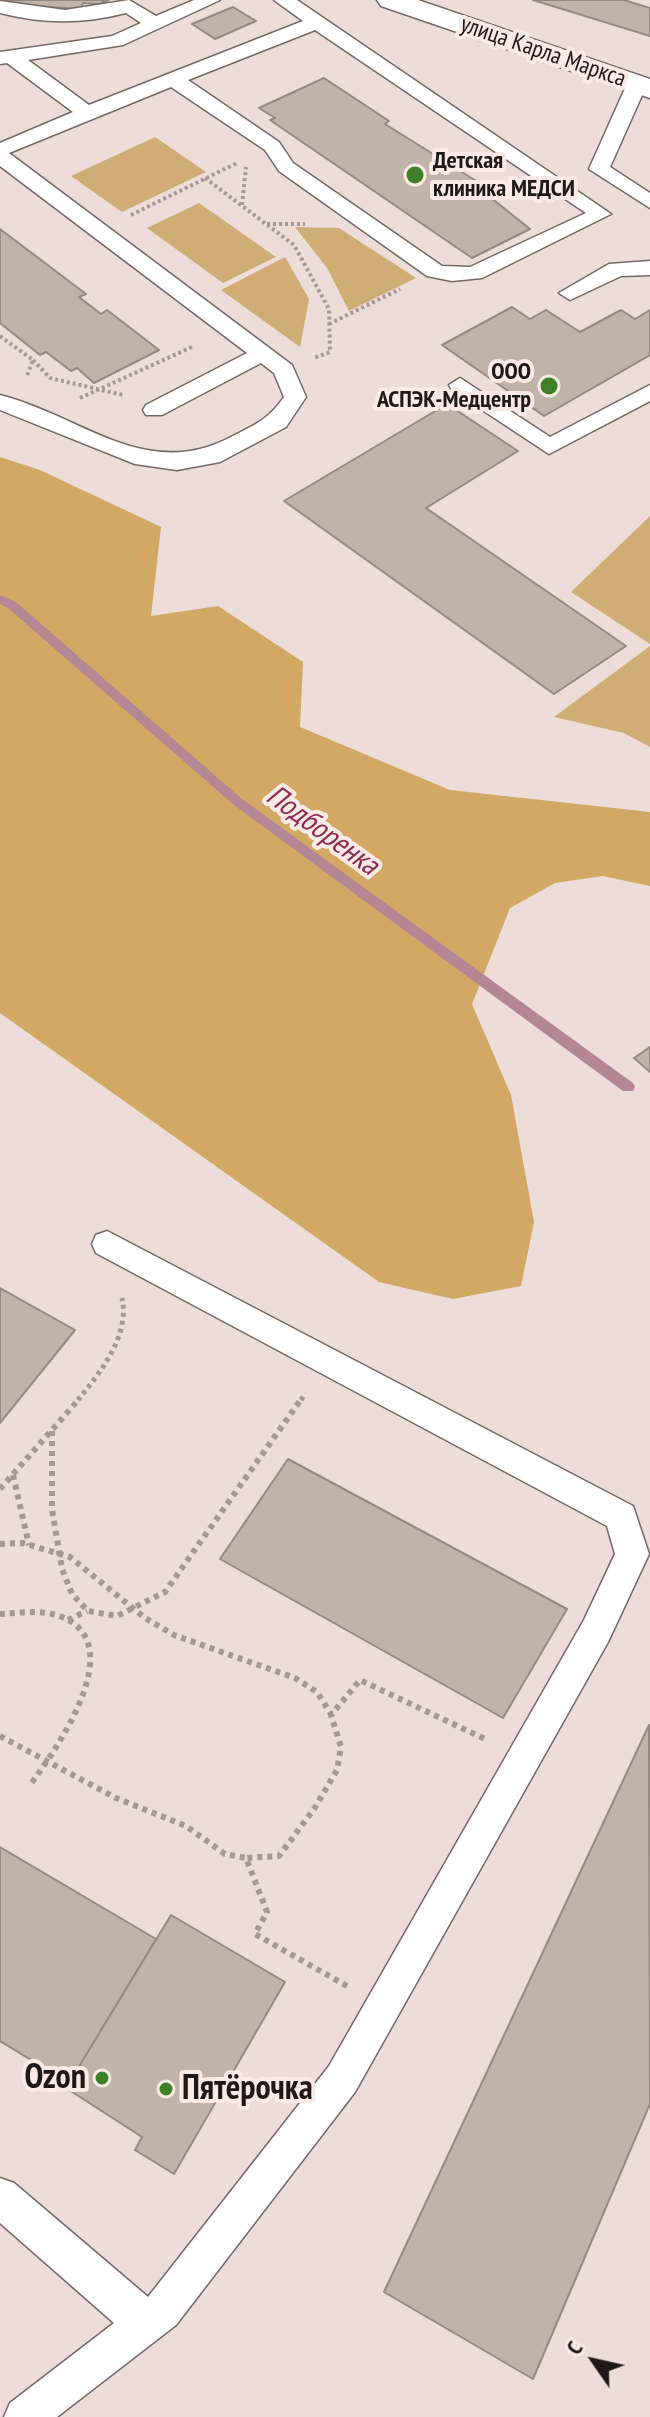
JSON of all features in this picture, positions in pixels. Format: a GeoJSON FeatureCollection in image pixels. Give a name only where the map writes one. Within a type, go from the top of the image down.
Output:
{"type":"FeatureCollection","features":[{"type":"Feature","properties":{"kind":"street","name":"улица Карла Маркса"},"geometry":{"type":"LineString","coordinates":[[391,0],[643,86]]}},
{"type":"Feature","properties":{"kind":"lane"},"geometry":{"type":"LineString","coordinates":[[7,59],[116,41],[210,0]]}},
{"type":"Feature","properties":{"kind":"lane"},"geometry":{"type":"LineString","coordinates":[[176,81],[272,146],[286,167],[435,271],[452,275],[474,273],[601,214],[284,0]]}},
{"type":"Feature","properties":{"kind":"lane"},"geometry":{"type":"LineString","coordinates":[[0,7],[14,12],[96,16],[129,6],[156,25]]}},
{"type":"Feature","properties":{"kind":"lane"},"geometry":{"type":"LineString","coordinates":[[0,150],[318,22]]}},
{"type":"Feature","properties":{"kind":"lane"},"geometry":{"type":"LineString","coordinates":[[7,59],[87,113]]}},
{"type":"Feature","properties":{"kind":"lane"},"geometry":{"type":"LineString","coordinates":[[643,86],[599,169],[650,202]]}},
{"type":"Feature","properties":{"kind":"lane"},"geometry":{"type":"LineString","coordinates":[[0,156],[98,231],[252,359],[284,370],[295,397],[278,422],[212,457],[177,463],[143,459],[0,402]]}},
{"type":"Feature","properties":{"kind":"lane"},"geometry":{"type":"LineString","coordinates":[[570,293],[617,269],[643,270],[650,267]]}},
{"type":"Feature","properties":{"kind":"lane"},"geometry":{"type":"LineString","coordinates":[[159,407],[252,359]]}},
{"type":"Feature","properties":{"kind":"lane"},"geometry":{"type":"LineString","coordinates":[[460,385],[549,447],[650,392]]}},
{"type":"Feature","properties":{"kind":"lane"},"geometry":{"type":"LineString","coordinates":[[24,2417],[162,2311],[342,2079],[596,1631],[632,1554],[621,1517],[107,1244]]}},
{"type":"Feature","properties":{"kind":"lane"},"geometry":{"type":"LineString","coordinates":[[0,2197],[146,2324]]}},
{"type":"Feature","properties":{"kind":"path"},"geometry":{"type":"LineString","coordinates":[[98,231],[247,158],[242,206]]}},
{"type":"Feature","properties":{"kind":"path"},"geometry":{"type":"LineString","coordinates":[[205,178],[294,245],[329,309],[330,352],[284,370]]}},
{"type":"Feature","properties":{"kind":"path"},"geometry":{"type":"LineString","coordinates":[[329,324],[435,271]]}},
{"type":"Feature","properties":{"kind":"path"},"geometry":{"type":"LineString","coordinates":[[0,336],[33,360],[50,378],[159,407]]}},
{"type":"Feature","properties":{"kind":"path"},"geometry":{"type":"LineString","coordinates":[[68,404],[212,338],[252,359]]}},
{"type":"Feature","properties":{"kind":"path"},"geometry":{"type":"LineString","coordinates":[[31,388],[26,375],[33,360]]}},
{"type":"Feature","properties":{"kind":"path"},"geometry":{"type":"LineString","coordinates":[[0,1489],[52,1431],[117,1343],[127,1313],[125,1299],[114,1294]]}},
{"type":"Feature","properties":{"kind":"path"},"geometry":{"type":"LineString","coordinates":[[52,1431],[49,1498],[57,1553],[73,1592],[87,1611],[109,1617],[136,1610],[165,1592],[328,1362]]}},
{"type":"Feature","properties":{"kind":"path"},"geometry":{"type":"LineString","coordinates":[[12,1474],[29,1545]]}},
{"type":"Feature","properties":{"kind":"path"},"geometry":{"type":"LineString","coordinates":[[0,1544],[29,1545],[70,1557],[102,1579],[136,1610],[174,1635],[295,1678],[317,1692],[331,1715],[338,1730],[341,1758],[315,1807],[279,1856],[246,1858],[225,1854],[186,1826],[116,1798],[0,1736]]}},
{"type":"Feature","properties":{"kind":"path"},"geometry":{"type":"LineString","coordinates":[[68,1620],[87,1611]]}},
{"type":"Feature","properties":{"kind":"path"},"geometry":{"type":"LineString","coordinates":[[0,1614],[47,1613],[68,1620],[86,1642],[89,1674],[81,1706],[30,1785]]}},
{"type":"Feature","properties":{"kind":"path"},"geometry":{"type":"LineString","coordinates":[[331,1715],[360,1680],[523,1759]]}},
{"type":"Feature","properties":{"kind":"path"},"geometry":{"type":"LineString","coordinates":[[246,1858],[267,1912],[255,1934],[383,2007]]}},
{"type":"Feature","properties":{"kind":"shaded area"},"geometry":{"type":"Polygon","coordinates":[[[155,137],[206,172],[122,212],[71,176],[155,137]]]}},
{"type":"Feature","properties":{"kind":"shaded area"},"geometry":{"type":"Polygon","coordinates":[[[199,203],[276,257],[223,283],[147,228],[199,203]]]}},
{"type":"Feature","properties":{"kind":"shaded area"},"geometry":{"type":"Polygon","coordinates":[[[295,227],[339,228],[416,278],[349,311],[327,268],[295,227]]]}},
{"type":"Feature","properties":{"kind":"shaded area"},"geometry":{"type":"Polygon","coordinates":[[[285,257],[309,299],[300,347],[221,290],[285,257]]]}},
{"type":"Feature","properties":{"kind":"shaded area"},"geometry":{"type":"Polygon","coordinates":[[[0,457],[40,470],[161,527],[151,616],[218,606],[303,662],[300,727],[450,790],[650,812],[650,886],[603,876],[555,883],[510,908],[472,1004],[511,1095],[534,1222],[521,1286],[453,1299],[379,1282],[0,1013],[0,457]]]}},
{"type":"Feature","properties":{"kind":"shaded area"},"geometry":{"type":"Polygon","coordinates":[[[650,516],[650,644],[571,592],[650,516]]]}},
{"type":"Feature","properties":{"kind":"shaded area"},"geometry":{"type":"Polygon","coordinates":[[[650,646],[650,747],[624,733],[554,717],[650,646]]]}},
{"type":"Feature","properties":{"kind":"building"},"geometry":{"type":"Polygon","coordinates":[[[3,0],[109,0],[99,4],[83,3],[81,9],[20,5],[3,0]]]}},
{"type":"Feature","properties":{"kind":"building"},"geometry":{"type":"Polygon","coordinates":[[[533,0],[624,0],[650,8],[650,36],[533,0]]]}},
{"type":"Feature","properties":{"kind":"building"},"geometry":{"type":"Polygon","coordinates":[[[233,7],[256,21],[215,39],[192,24],[233,7]]]}},
{"type":"Feature","properties":{"kind":"building"},"geometry":{"type":"Polygon","coordinates":[[[324,78],[389,121],[385,124],[497,194],[490,197],[530,229],[472,258],[270,120],[275,118],[259,108],[324,78]]]}},
{"type":"Feature","properties":{"kind":"building"},"geometry":{"type":"Polygon","coordinates":[[[0,229],[86,294],[79,297],[101,314],[107,310],[159,350],[94,383],[77,368],[71,371],[46,352],[40,355],[0,323],[0,229]]]}},
{"type":"Feature","properties":{"kind":"building","name":"ООО АСПЭК-Медцентр"},"geometry":{"type":"Polygon","coordinates":[[[512,307],[530,319],[546,310],[580,332],[621,310],[635,319],[650,310],[650,355],[544,416],[442,345],[512,307]]]}},
{"type":"Feature","properties":{"kind":"building"},"geometry":{"type":"Polygon","coordinates":[[[447,404],[518,451],[426,508],[626,646],[554,694],[284,501],[447,404]]]}},
{"type":"Feature","properties":{"kind":"building"},"geometry":{"type":"Polygon","coordinates":[[[650,1047],[650,1072],[634,1058],[650,1047]]]}},
{"type":"Feature","properties":{"kind":"building"},"geometry":{"type":"Polygon","coordinates":[[[0,1288],[75,1330],[0,1423],[0,1288]]]}},
{"type":"Feature","properties":{"kind":"building"},"geometry":{"type":"Polygon","coordinates":[[[288,1459],[567,1609],[503,1718],[220,1559],[288,1459]]]}},
{"type":"Feature","properties":{"kind":"building"},"geometry":{"type":"Polygon","coordinates":[[[649,1725],[650,2104],[533,2379],[384,2292],[649,1725]]]}},
{"type":"Feature","properties":{"kind":"building"},"geometry":{"type":"Polygon","coordinates":[[[0,1847],[156,1939],[69,2083],[0,2041],[0,1847]]]}},
{"type":"Feature","properties":{"kind":"building"},"geometry":{"type":"Polygon","coordinates":[[[171,1915],[285,1982],[174,2174],[135,2150],[142,2137],[66,2088],[171,1915]]]}},
{"type":"Feature","properties":{"kind":"waterway","name":"Подборенка"},"geometry":{"type":"LineString","coordinates":[[0,599],[12,605],[238,802],[628,1087]]}},
{"type":"Feature","properties":{"kind":"place","name":"Детская клиника МЕДСИ"},"geometry":{"type":"Point","coordinates":[415,175]}},
{"type":"Feature","properties":{"kind":"place","name":"ООО АСПЭК-Медцентр"},"geometry":{"type":"Point","coordinates":[549,386]}},
{"type":"Feature","properties":{"kind":"place","name":"Ozon"},"geometry":{"type":"Point","coordinates":[102,2078]}},
{"type":"Feature","properties":{"kind":"place","name":"Пятёрочка"},"geometry":{"type":"Point","coordinates":[166,2089]}}]}
